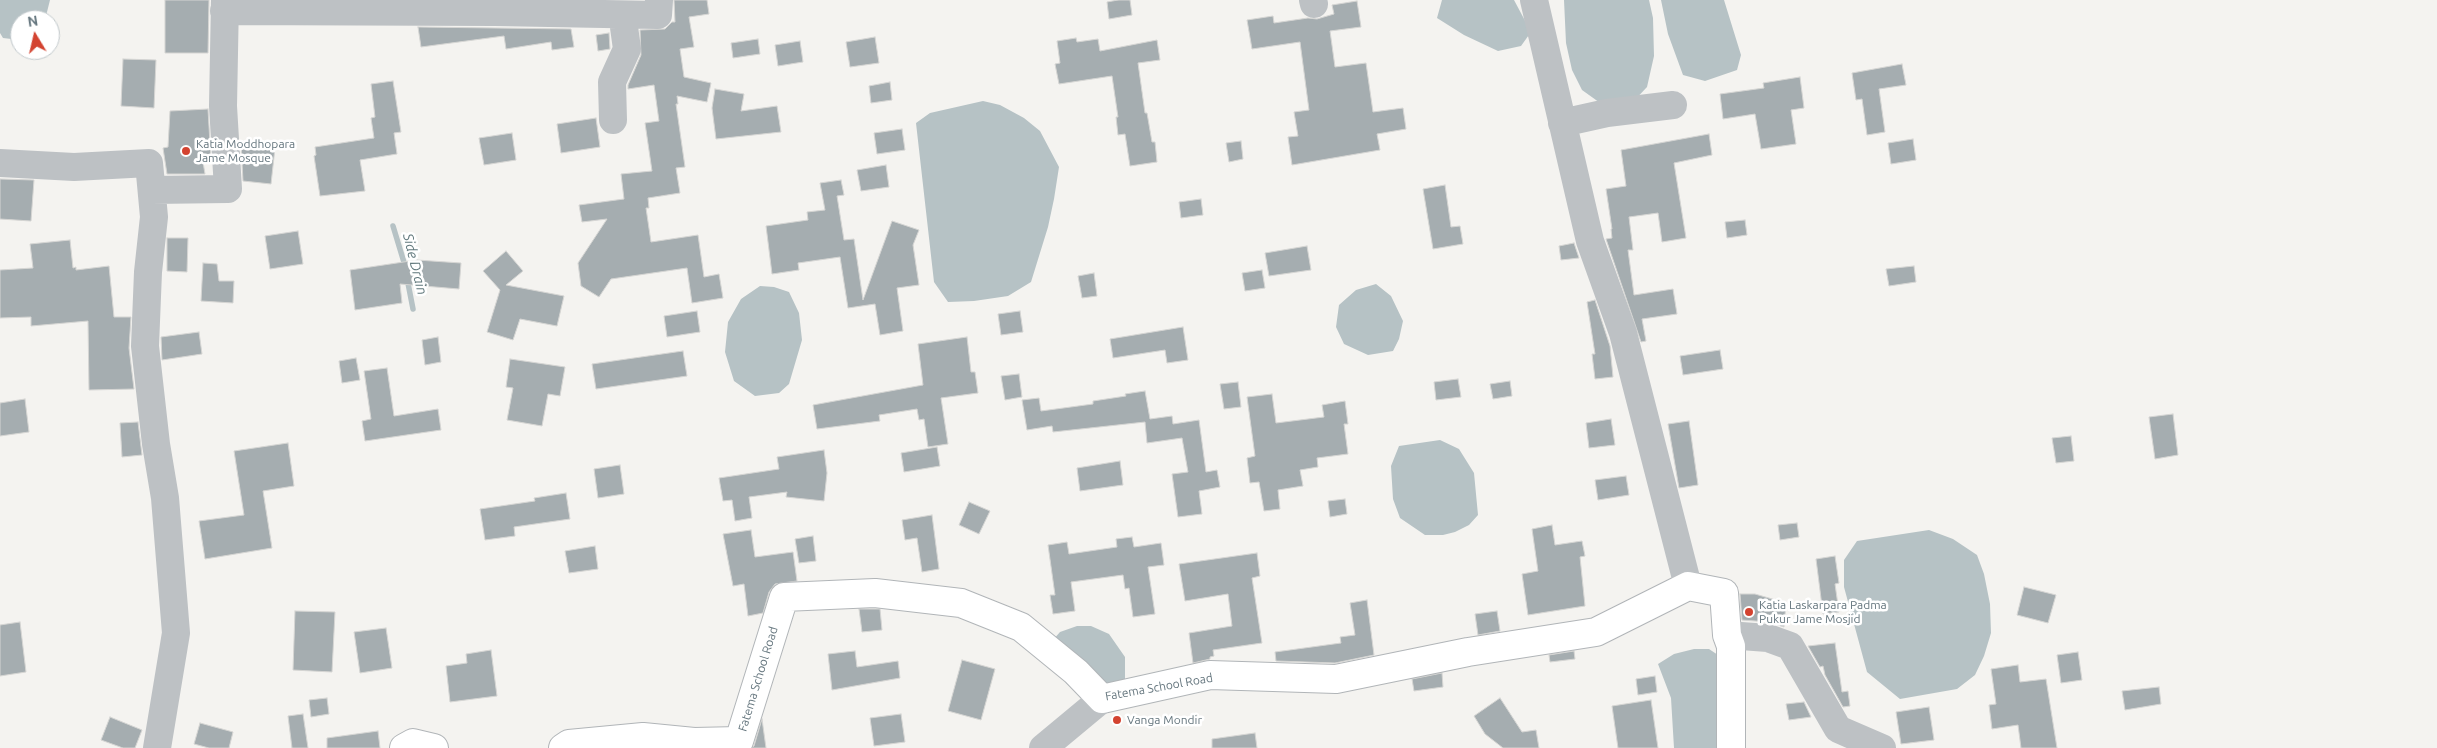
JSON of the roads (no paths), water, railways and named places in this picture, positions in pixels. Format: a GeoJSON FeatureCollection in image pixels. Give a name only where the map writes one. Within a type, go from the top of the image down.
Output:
{"type":"FeatureCollection","features":[{"type":"Feature","properties":{"kind":"main road"},"geometry":{"type":"LineString","coordinates":[[1688,586],[1724,593],[1727,635],[1731,646],[1731,748]]}},
{"type":"Feature","properties":{"kind":"main road","name":"Fatema School Road"},"geometry":{"type":"LineString","coordinates":[[563,748],[569,744],[643,737],[694,742],[739,741],[784,597],[876,593],[961,603],[1021,627],[1076,672],[1102,699],[1210,676],[1336,679],[1468,652],[1596,632],[1688,586]]}},
{"type":"Feature","properties":{"kind":"main road"},"geometry":{"type":"LineString","coordinates":[[404,748],[413,744],[434,748]]}},
{"type":"Feature","properties":{"kind":"street"},"geometry":{"type":"LineString","coordinates":[[152,190],[228,189],[223,106],[225,6],[658,15],[659,0]]}},
{"type":"Feature","properties":{"kind":"street"},"geometry":{"type":"LineString","coordinates":[[1534,0],[1590,240],[1623,333],[1688,586]]}},
{"type":"Feature","properties":{"kind":"street"},"geometry":{"type":"LineString","coordinates":[[613,120],[612,82],[627,49],[624,27],[628,15]]}},
{"type":"Feature","properties":{"kind":"street"},"geometry":{"type":"LineString","coordinates":[[1562,123],[1607,113],[1673,105]]}},
{"type":"Feature","properties":{"kind":"street"},"geometry":{"type":"LineString","coordinates":[[0,163],[74,167],[149,163],[154,217],[148,272],[145,346],[156,444],[165,498],[176,633],[157,748]]}},
{"type":"Feature","properties":{"kind":"street"},"geometry":{"type":"LineString","coordinates":[[1727,635],[1768,638],[1790,646],[1838,729],[1882,748]]}},
{"type":"Feature","properties":{"kind":"street"},"geometry":{"type":"LineString","coordinates":[[1043,748],[1102,699]]}},
{"type":"Feature","properties":{"kind":"waterway","name":"Side Drain"},"geometry":{"type":"LineString","coordinates":[[393,226],[406,269]]}},
{"type":"Feature","properties":{"kind":"waterway","name":"Side Drain"},"geometry":{"type":"LineString","coordinates":[[407,278],[413,309]]}},
{"type":"Feature","properties":{"kind":"place","name":"Katia Moddhopara Jame Mosque"},"geometry":{"type":"Point","coordinates":[186,151]}},
{"type":"Feature","properties":{"kind":"place","name":"Katia Laskarpara Padma Pukur Jame Mosjid"},"geometry":{"type":"Point","coordinates":[1749,612]}},
{"type":"Feature","properties":{"kind":"place","name":"Vanga Mondir"},"geometry":{"type":"Point","coordinates":[1117,720]}}]}
